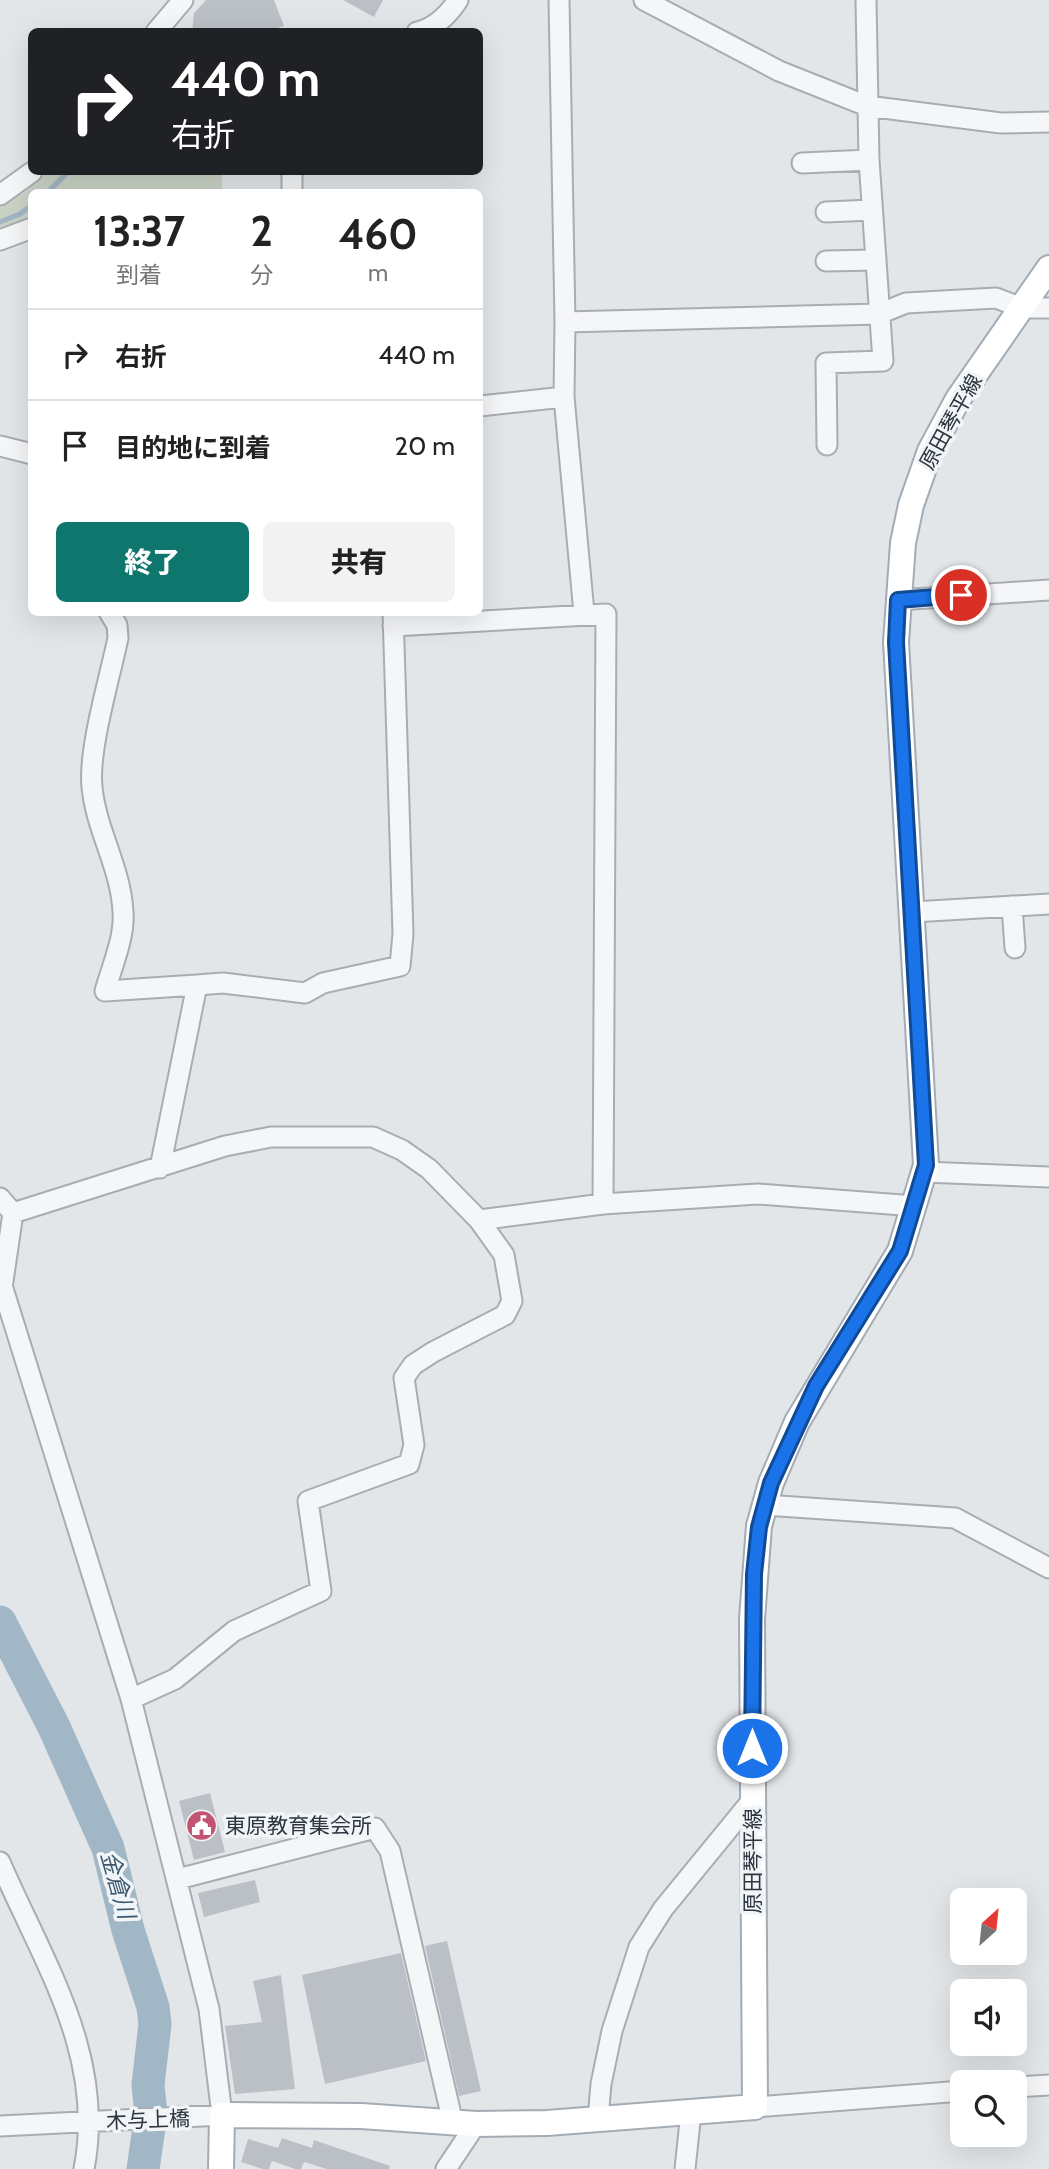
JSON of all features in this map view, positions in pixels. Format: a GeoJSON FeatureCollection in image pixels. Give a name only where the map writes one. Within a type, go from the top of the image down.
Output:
{"type":"FeatureCollection","features":[{"type":"Feature","properties":{"kind":"main road","name":"原田琴平線"},"geometry":{"type":"LineString","coordinates":[[755,2107],[752,1619],[759,1527],[797,1422],[900,1251],[925,1172],[913,912],[896,642],[903,543],[911,505],[930,450],[958,399],[1049,268]]}},
{"type":"Feature","properties":{"kind":"main road"},"geometry":{"type":"LineString","coordinates":[[221,2169],[213,2116],[361,2116],[464,2123],[598,2119],[755,2107]]}},
{"type":"Feature","properties":{"kind":"street"},"geometry":{"type":"LineString","coordinates":[[159,28],[183,0]]}},
{"type":"Feature","properties":{"kind":"street"},"geometry":{"type":"LineString","coordinates":[[429,28],[450,12],[458,0]]}},
{"type":"Feature","properties":{"kind":"street"},"geometry":{"type":"LineString","coordinates":[[559,0],[564,397],[584,613]]}},
{"type":"Feature","properties":{"kind":"street"},"geometry":{"type":"LineString","coordinates":[[643,0],[779,71],[867,106],[1001,123],[1049,122]]}},
{"type":"Feature","properties":{"kind":"street"},"geometry":{"type":"LineString","coordinates":[[827,445],[826,363],[883,361],[869,160],[867,0]]}},
{"type":"Feature","properties":{"kind":"street"},"geometry":{"type":"LineString","coordinates":[[802,163],[869,160]]}},
{"type":"Feature","properties":{"kind":"street"},"geometry":{"type":"LineString","coordinates":[[0,195],[28,175]]}},
{"type":"Feature","properties":{"kind":"street"},"geometry":{"type":"LineString","coordinates":[[826,212],[872,210]]}},
{"type":"Feature","properties":{"kind":"street"},"geometry":{"type":"LineString","coordinates":[[0,240],[28,230]]}},
{"type":"Feature","properties":{"kind":"street"},"geometry":{"type":"LineString","coordinates":[[826,261],[875,260]]}},
{"type":"Feature","properties":{"kind":"street"},"geometry":{"type":"LineString","coordinates":[[565,322],[879,314],[906,303],[996,298],[1022,308],[1049,308]]}},
{"type":"Feature","properties":{"kind":"street"},"geometry":{"type":"LineString","coordinates":[[483,406],[564,397]]}},
{"type":"Feature","properties":{"kind":"street"},"geometry":{"type":"LineString","coordinates":[[0,446],[28,453]]}},
{"type":"Feature","properties":{"kind":"street"},"geometry":{"type":"LineString","coordinates":[[898,600],[1049,590]]}},
{"type":"Feature","properties":{"kind":"street"},"geometry":{"type":"LineString","coordinates":[[111,616],[117,625],[118,638],[91,784],[95,807],[121,892],[124,914],[105,991],[223,983],[305,993],[323,983],[400,966],[403,934],[393,619],[606,614],[603,1204]]}},
{"type":"Feature","properties":{"kind":"street"},"geometry":{"type":"LineString","coordinates":[[913,912],[1049,904]]}},
{"type":"Feature","properties":{"kind":"street"},"geometry":{"type":"LineString","coordinates":[[1012,906],[1015,948]]}},
{"type":"Feature","properties":{"kind":"street"},"geometry":{"type":"LineString","coordinates":[[160,1168],[197,985]]}},
{"type":"Feature","properties":{"kind":"street"},"geometry":{"type":"LineString","coordinates":[[131,1699],[175,1679],[234,1631],[321,1591],[308,1501],[409,1464],[414,1445],[404,1378],[413,1365],[433,1352],[505,1315],[512,1301],[504,1255],[480,1220],[429,1169],[402,1150],[373,1137],[271,1137],[225,1146],[160,1168],[6,1206],[1,1283],[131,1699],[178,1879],[209,2009],[213,2116]]}},
{"type":"Feature","properties":{"kind":"street"},"geometry":{"type":"LineString","coordinates":[[925,1172],[1049,1177]]}},
{"type":"Feature","properties":{"kind":"street"},"geometry":{"type":"LineString","coordinates":[[480,1220],[603,1204],[758,1194],[915,1206]]}},
{"type":"Feature","properties":{"kind":"street"},"geometry":{"type":"LineString","coordinates":[[765,1505],[955,1518],[1049,1568]]}},
{"type":"Feature","properties":{"kind":"street"},"geometry":{"type":"LineString","coordinates":[[598,2119],[601,2084],[612,2031],[635,1955],[663,1909],[753,1799]]}},
{"type":"Feature","properties":{"kind":"street"},"geometry":{"type":"LineString","coordinates":[[178,1879],[375,1828],[390,1850],[464,2123],[446,2169]]}},
{"type":"Feature","properties":{"kind":"street"},"geometry":{"type":"LineString","coordinates":[[0,1862],[64,2001],[84,2061],[90,2121],[90,2139],[84,2169]]}},
{"type":"Feature","properties":{"kind":"street"},"geometry":{"type":"LineString","coordinates":[[1027,2086],[1049,2085]]}},
{"type":"Feature","properties":{"kind":"street"},"geometry":{"type":"LineString","coordinates":[[755,2107],[950,2092]]}},
{"type":"Feature","properties":{"kind":"street"},"geometry":{"type":"LineString","coordinates":[[685,2169],[691,2112]]}},
{"type":"Feature","properties":{"kind":"street","name":"木与上橋"},"geometry":{"type":"LineString","coordinates":[[0,2126],[213,2116]]}},
{"type":"Feature","properties":{"kind":"shaded area"},"geometry":{"type":"Polygon","coordinates":[[[44,175],[222,175],[222,189],[28,189],[28,218],[0,231],[0,203],[22,194],[44,175]]]}},
{"type":"Feature","properties":{"kind":"building"},"geometry":{"type":"Polygon","coordinates":[[[206,0],[274,0],[284,26],[192,28],[194,13],[206,0]]]}},
{"type":"Feature","properties":{"kind":"building"},"geometry":{"type":"Polygon","coordinates":[[[343,0],[383,0],[374,17],[343,0]]]}},
{"type":"Feature","properties":{"kind":"building"},"geometry":{"type":"Polygon","coordinates":[[[210,1793],[225,1852],[194,1860],[179,1801],[210,1793]]]}},
{"type":"Feature","properties":{"kind":"building"},"geometry":{"type":"Polygon","coordinates":[[[255,1880],[260,1902],[204,1917],[198,1893],[255,1880]]]}},
{"type":"Feature","properties":{"kind":"building"},"geometry":{"type":"Polygon","coordinates":[[[447,1941],[481,2091],[459,2096],[425,1946],[447,1941]]]}},
{"type":"Feature","properties":{"kind":"building"},"geometry":{"type":"Polygon","coordinates":[[[401,1953],[426,2061],[325,2084],[302,1975],[401,1953]]]}},
{"type":"Feature","properties":{"kind":"building"},"geometry":{"type":"Polygon","coordinates":[[[281,1975],[295,2089],[235,2094],[225,2026],[262,2022],[253,1981],[281,1975]]]}},
{"type":"Feature","properties":{"kind":"building"},"geometry":{"type":"Polygon","coordinates":[[[282,2138],[312,2148],[314,2140],[390,2166],[389,2169],[327,2169],[304,2162],[301,2169],[295,2169],[272,2161],[269,2169],[263,2169],[241,2162],[248,2139],[278,2148],[282,2138]]]}},
{"type":"Feature","properties":{"kind":"waterway"},"geometry":{"type":"LineString","coordinates":[[51,189],[65,175]]}},
{"type":"Feature","properties":{"kind":"waterway"},"geometry":{"type":"LineString","coordinates":[[0,222],[28,208]]}},
{"type":"Feature","properties":{"kind":"waterway","name":"金倉川"},"geometry":{"type":"LineString","coordinates":[[0,1622],[54,1727],[108,1848],[128,1930],[153,2007],[155,2024],[148,2085],[151,2114],[143,2169]]}},
{"type":"Feature","properties":{"kind":"place","name":"東原教育集会所"},"geometry":{"type":"Point","coordinates":[202,1826]}},
{"type":"Feature","properties":{"kind":"route"},"geometry":{"type":"LineString","coordinates":[[752,1748],[754,1574],[759,1527],[771,1483],[816,1386],[900,1251],[912,1219],[926,1165],[896,642],[898,600],[961,595]]}}]}
